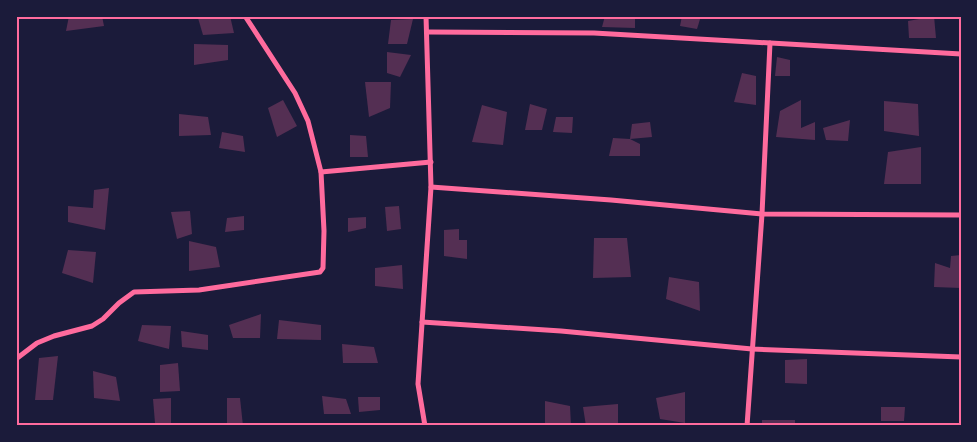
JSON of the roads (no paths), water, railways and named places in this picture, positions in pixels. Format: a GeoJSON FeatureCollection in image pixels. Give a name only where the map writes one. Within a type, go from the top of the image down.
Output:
{"type":"FeatureCollection","features":[{"type":"Feature","properties":{"kind":"street"},"geometry":{"type":"LineString","coordinates":[[16,359],[38,343],[54,336],[92,326],[134,292],[199,290],[320,272],[323,268],[321,172],[308,121],[295,93],[245,16]]}},
{"type":"Feature","properties":{"kind":"street"},"geometry":{"type":"LineString","coordinates":[[425,426],[418,384],[432,187],[426,16]]}},
{"type":"Feature","properties":{"kind":"street"},"geometry":{"type":"LineString","coordinates":[[428,32],[594,33],[961,54]]}},
{"type":"Feature","properties":{"kind":"street"},"geometry":{"type":"LineString","coordinates":[[747,426],[762,214],[770,43]]}},
{"type":"Feature","properties":{"kind":"street"},"geometry":{"type":"LineString","coordinates":[[321,172],[432,162]]}},
{"type":"Feature","properties":{"kind":"street"},"geometry":{"type":"LineString","coordinates":[[432,187],[611,200],[762,214],[961,215]]}},
{"type":"Feature","properties":{"kind":"street"},"geometry":{"type":"LineString","coordinates":[[422,322],[752,349],[961,357]]}}]}
